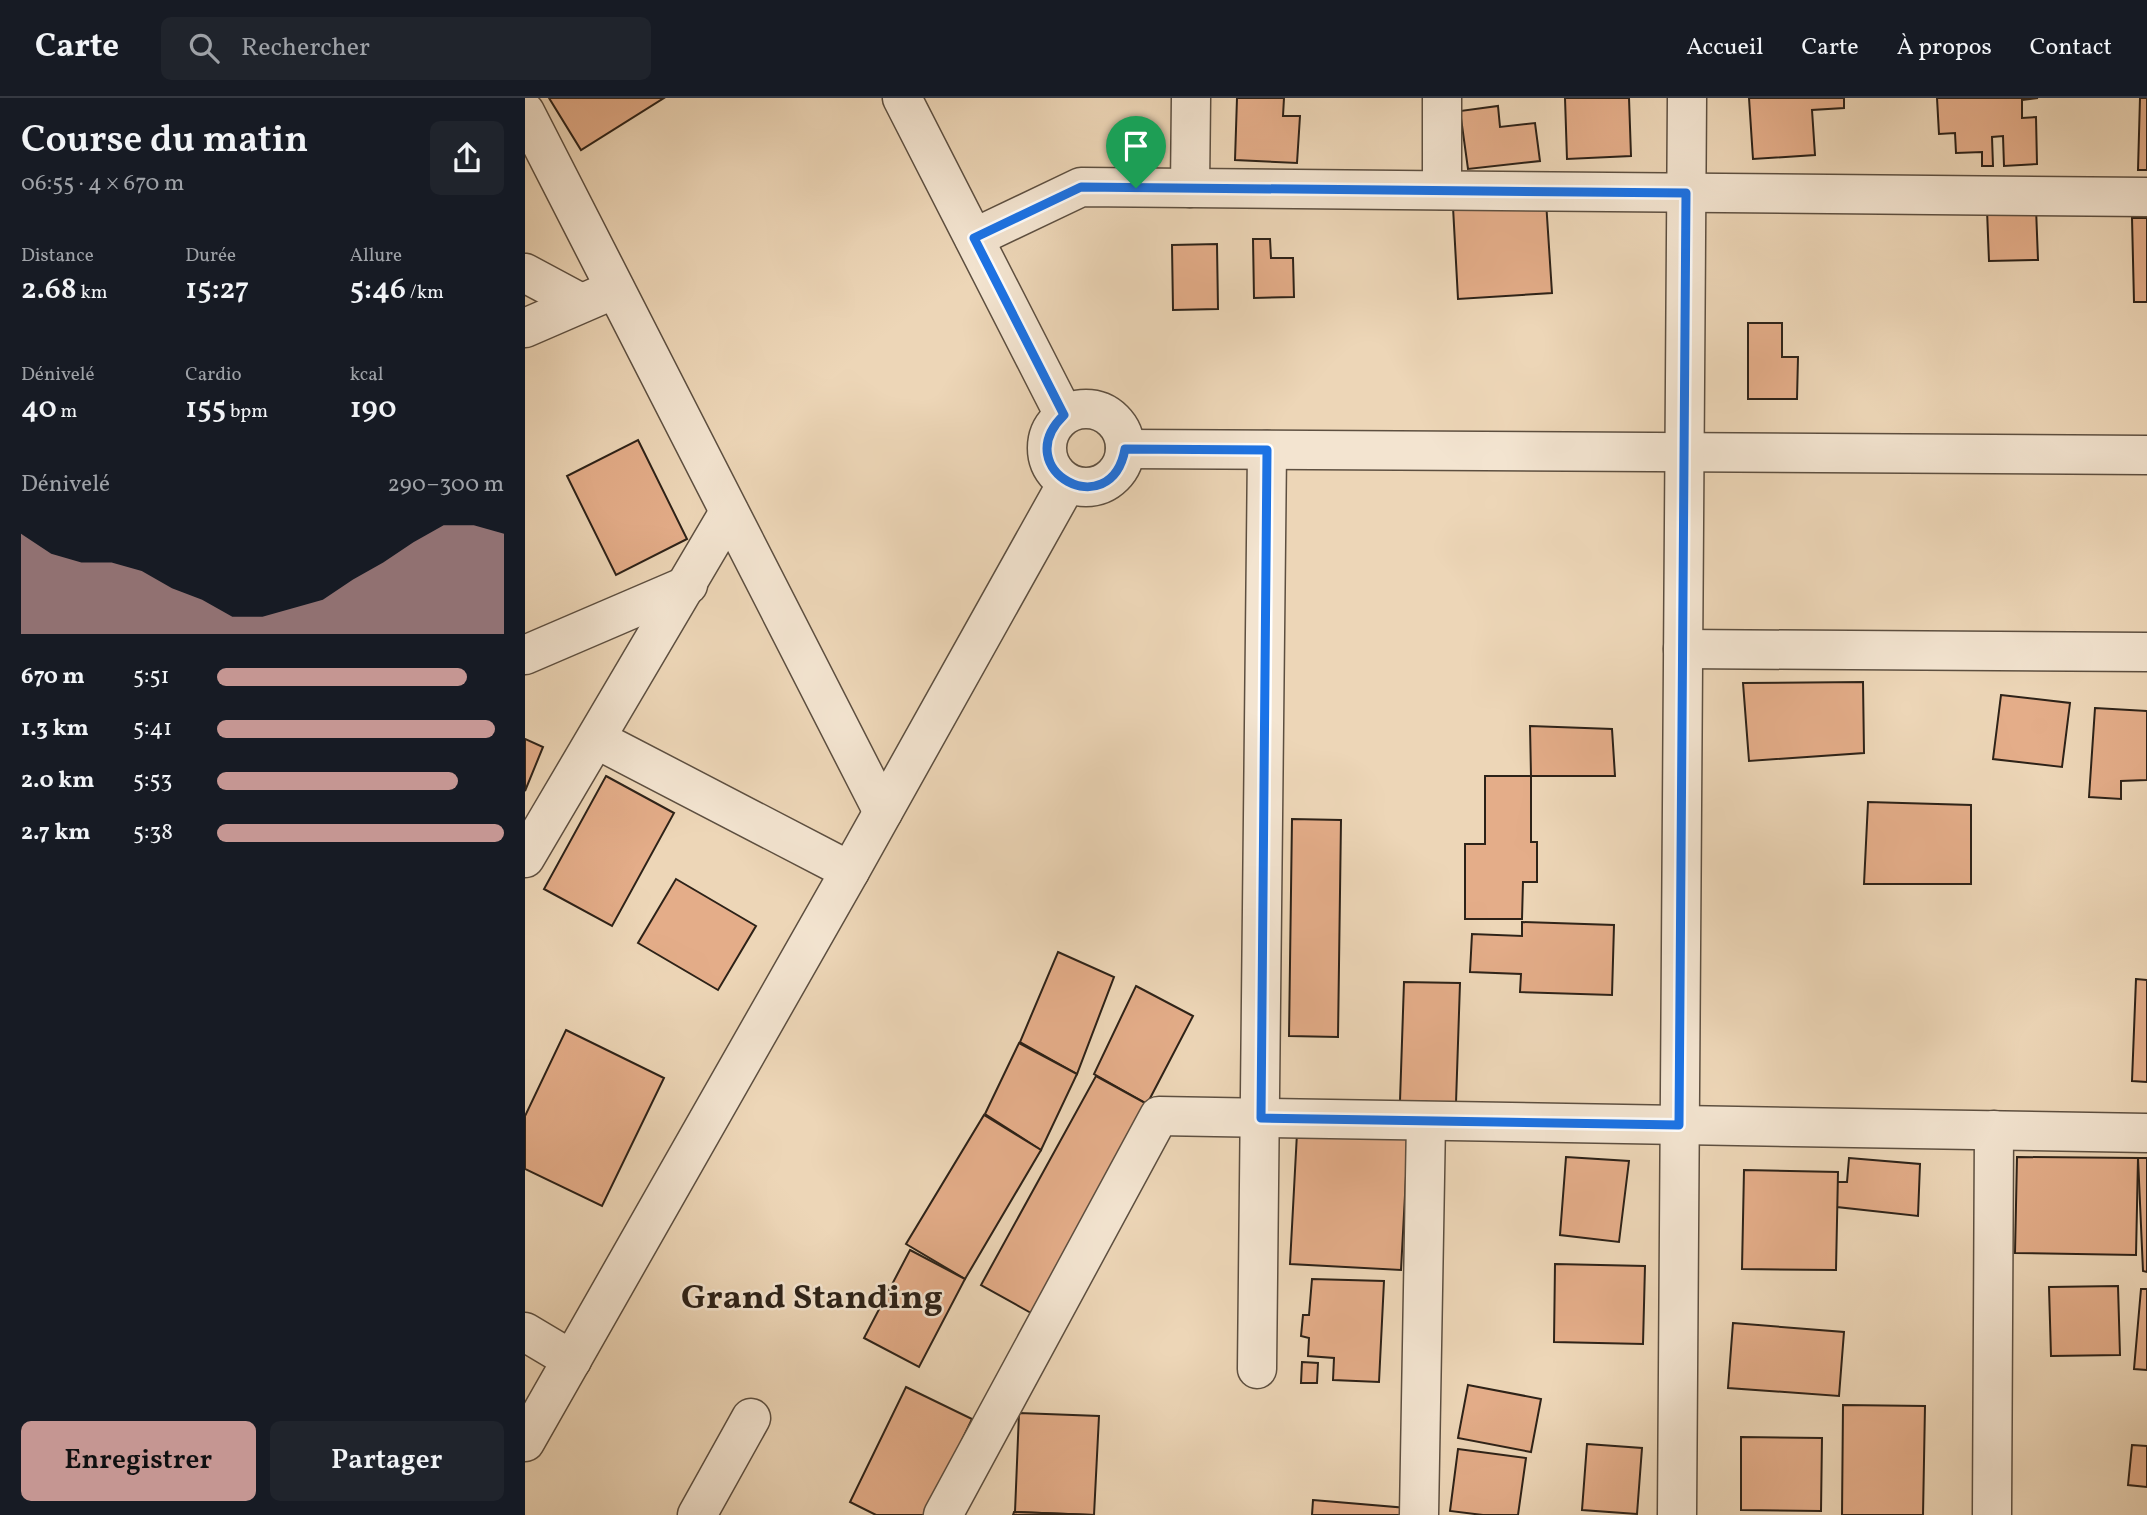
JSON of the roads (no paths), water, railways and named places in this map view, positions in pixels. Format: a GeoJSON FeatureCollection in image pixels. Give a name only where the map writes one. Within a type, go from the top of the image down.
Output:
{"type":"FeatureCollection","features":[{"type":"Feature","properties":{"kind":"street"},"geometry":{"type":"LineString","coordinates":[[902,98],[1064,415]]}},
{"type":"Feature","properties":{"kind":"street"},"geometry":{"type":"LineString","coordinates":[[1190,188],[1191,98]]}},
{"type":"Feature","properties":{"kind":"street"},"geometry":{"type":"LineString","coordinates":[[1442,190],[1443,98]]}},
{"type":"Feature","properties":{"kind":"street"},"geometry":{"type":"LineString","coordinates":[[1677,1515],[1687,98]]}},
{"type":"Feature","properties":{"kind":"street"},"geometry":{"type":"LineString","coordinates":[[525,112],[598,296],[729,512],[883,812]]}},
{"type":"Feature","properties":{"kind":"street"},"geometry":{"type":"LineString","coordinates":[[974,238],[1081,187],[2147,197]]}},
{"type":"Feature","properties":{"kind":"street"},"geometry":{"type":"LineString","coordinates":[[525,273],[598,296]]}},
{"type":"Feature","properties":{"kind":"street"},"geometry":{"type":"LineString","coordinates":[[525,328],[598,296]]}},
{"type":"Feature","properties":{"kind":"street"},"geometry":{"type":"LineString","coordinates":[[1084,408],[1105,413],[1120,428],[1125,449],[1123,462],[1116,474],[1093,487],[1079,487],[1056,474],[1049,463],[1046,450],[1048,436],[1054,424],[1064,415],[1084,408]]}},
{"type":"Feature","properties":{"kind":"street"},"geometry":{"type":"LineString","coordinates":[[1125,449],[2147,455]]}},
{"type":"Feature","properties":{"kind":"street"},"geometry":{"type":"LineString","coordinates":[[1257,1369],[1267,450]]}},
{"type":"Feature","properties":{"kind":"street"},"geometry":{"type":"LineString","coordinates":[[525,1443],[1067,482]]}},
{"type":"Feature","properties":{"kind":"street"},"geometry":{"type":"LineString","coordinates":[[525,858],[729,512]]}},
{"type":"Feature","properties":{"kind":"street"},"geometry":{"type":"LineString","coordinates":[[525,655],[688,584]]}},
{"type":"Feature","properties":{"kind":"street"},"geometry":{"type":"LineString","coordinates":[[1683,649],[2147,652]]}},
{"type":"Feature","properties":{"kind":"street"},"geometry":{"type":"LineString","coordinates":[[596,739],[850,871]]}},
{"type":"Feature","properties":{"kind":"street"},"geometry":{"type":"LineString","coordinates":[[943,1515],[1159,1116],[2147,1133]]}},
{"type":"Feature","properties":{"kind":"street"},"geometry":{"type":"LineString","coordinates":[[1419,1515],[1426,1121]]}},
{"type":"Feature","properties":{"kind":"street"},"geometry":{"type":"LineString","coordinates":[[1992,1515],[1994,1130]]}},
{"type":"Feature","properties":{"kind":"street"},"geometry":{"type":"LineString","coordinates":[[525,1332],[572,1360]]}},
{"type":"Feature","properties":{"kind":"street"},"geometry":{"type":"LineString","coordinates":[[697,1515],[751,1418]]}},
{"type":"Feature","properties":{"kind":"district","name":"Grand Standing"},"geometry":{"type":"Point","coordinates":[812,1299]}}]}
